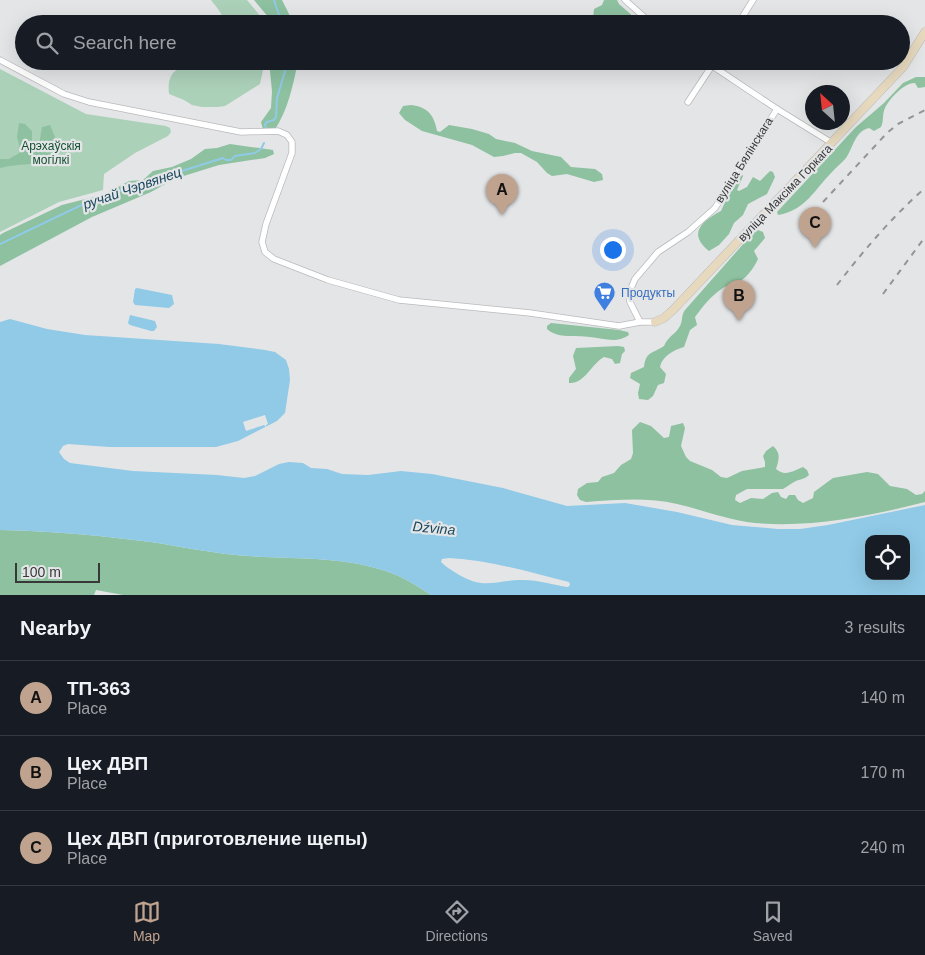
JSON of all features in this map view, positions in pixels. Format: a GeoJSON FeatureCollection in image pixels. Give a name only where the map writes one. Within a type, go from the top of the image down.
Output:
{"type":"FeatureCollection","features":[{"type":"Feature","properties":{"kind":"main road","name":"вуліца Максіма Горкага"},"geometry":{"type":"LineString","coordinates":[[910,56],[925,32]]}},
{"type":"Feature","properties":{"kind":"main road","name":"вуліца Максіма Горкага"},"geometry":{"type":"LineString","coordinates":[[654,322],[664,318],[673,310],[900,70]]}},
{"type":"Feature","properties":{"kind":"street"},"geometry":{"type":"LineString","coordinates":[[626,0],[642,15]]}},
{"type":"Feature","properties":{"kind":"street"},"geometry":{"type":"LineString","coordinates":[[744,15],[753,0]]}},
{"type":"Feature","properties":{"kind":"street"},"geometry":{"type":"LineString","coordinates":[[0,60],[15,68]]}},
{"type":"Feature","properties":{"kind":"street"},"geometry":{"type":"LineString","coordinates":[[19,70],[64,94],[89,102],[236,131],[278,131],[287,135],[292,142],[292,154],[266,224],[262,242],[265,252],[274,259],[288,265],[328,280],[399,300],[530,313],[619,326],[640,322],[654,322]]}},
{"type":"Feature","properties":{"kind":"street"},"geometry":{"type":"LineString","coordinates":[[688,102],[709,70]]}},
{"type":"Feature","properties":{"kind":"street"},"geometry":{"type":"LineString","coordinates":[[721,70],[776,109],[832,143]]}},
{"type":"Feature","properties":{"kind":"street","name":"вуліца Бялінскага"},"geometry":{"type":"LineString","coordinates":[[640,322],[630,302],[629,293],[635,280],[658,252],[688,232],[715,208],[776,109]]}},
{"type":"Feature","properties":{"kind":"green space"},"geometry":{"type":"Polygon","coordinates":[[[211,0],[247,0],[260,15],[221,15],[211,0]]]}},
{"type":"Feature","properties":{"kind":"green space"},"geometry":{"type":"Polygon","coordinates":[[[254,0],[282,0],[290,15],[266,15],[254,0]]]}},
{"type":"Feature","properties":{"kind":"green space"},"geometry":{"type":"Polygon","coordinates":[[[604,0],[617,0],[632,15],[593,15],[594,9],[602,5],[604,0]]]}},
{"type":"Feature","properties":{"kind":"green space","name":"Арэхаўскія могілкі"},"geometry":{"type":"Polygon","coordinates":[[[0,69],[86,114],[166,126],[170,128],[171,132],[168,136],[135,153],[104,174],[103,190],[59,202],[0,232],[0,69]]]}},
{"type":"Feature","properties":{"kind":"green space"},"geometry":{"type":"Polygon","coordinates":[[[177,70],[263,70],[260,84],[225,106],[218,107],[192,105],[169,94],[170,78],[177,70]]]}},
{"type":"Feature","properties":{"kind":"green space"},"geometry":{"type":"Polygon","coordinates":[[[270,70],[296,70],[286,106],[274,131],[263,129],[261,122],[271,108],[270,70]]]}},
{"type":"Feature","properties":{"kind":"green space"},"geometry":{"type":"Polygon","coordinates":[[[916,77],[925,77],[925,87],[918,88],[915,83],[911,83],[898,92],[885,108],[881,127],[874,131],[869,128],[860,133],[846,158],[803,204],[796,209],[778,215],[777,212],[856,127],[884,103],[903,83],[916,77]]]}},
{"type":"Feature","properties":{"kind":"green space"},"geometry":{"type":"Polygon","coordinates":[[[411,105],[426,110],[432,116],[437,131],[440,132],[449,125],[489,134],[496,139],[515,143],[532,151],[561,157],[571,167],[595,169],[602,174],[603,180],[594,182],[567,174],[552,176],[537,162],[521,153],[494,157],[472,145],[422,131],[405,120],[399,113],[403,106],[411,105]]]}},
{"type":"Feature","properties":{"kind":"green space"},"geometry":{"type":"Polygon","coordinates":[[[19,123],[25,124],[32,131],[32,143],[39,145],[42,127],[50,125],[55,137],[55,159],[42,163],[0,168],[0,159],[9,159],[21,152],[17,137],[19,123]]]}},
{"type":"Feature","properties":{"kind":"green space"},"geometry":{"type":"Polygon","coordinates":[[[230,144],[273,150],[274,154],[265,158],[219,165],[174,179],[151,192],[92,217],[0,266],[0,235],[3,233],[62,205],[105,194],[129,181],[143,180],[153,171],[172,167],[191,159],[205,149],[230,144]]]}},
{"type":"Feature","properties":{"kind":"green space"},"geometry":{"type":"Polygon","coordinates":[[[770,171],[773,172],[775,177],[767,194],[748,204],[743,215],[734,223],[729,234],[719,245],[709,251],[702,244],[698,233],[704,223],[721,211],[738,173],[741,173],[743,176],[737,190],[739,191],[747,187],[753,177],[760,181],[770,171]]]}},
{"type":"Feature","properties":{"kind":"green space"},"geometry":{"type":"Polygon","coordinates":[[[758,230],[763,232],[765,238],[754,251],[758,259],[752,270],[742,280],[733,285],[726,286],[711,297],[695,317],[697,325],[690,330],[684,347],[669,354],[661,363],[660,367],[666,374],[664,383],[658,385],[653,396],[648,400],[639,399],[640,384],[630,378],[631,373],[644,367],[648,355],[664,346],[680,326],[685,310],[753,233],[758,230]]]}},
{"type":"Feature","properties":{"kind":"green space"},"geometry":{"type":"Polygon","coordinates":[[[551,323],[619,330],[628,332],[629,335],[624,338],[610,340],[562,335],[547,329],[547,326],[551,323]]]}},
{"type":"Feature","properties":{"kind":"green space"},"geometry":{"type":"Polygon","coordinates":[[[624,347],[625,351],[622,354],[620,363],[615,364],[612,359],[604,357],[584,377],[569,383],[569,378],[576,369],[573,356],[576,348],[624,347]]]}},
{"type":"Feature","properties":{"kind":"green space"},"geometry":{"type":"Polygon","coordinates":[[[640,422],[651,426],[664,438],[669,437],[671,426],[683,423],[685,428],[681,446],[686,457],[690,461],[712,470],[721,477],[727,478],[742,471],[765,467],[763,456],[773,446],[778,454],[776,469],[783,473],[789,473],[803,467],[807,470],[809,475],[807,477],[783,489],[747,489],[736,495],[735,500],[740,503],[751,498],[763,499],[772,493],[778,492],[781,497],[786,499],[789,495],[795,495],[803,503],[813,498],[814,492],[833,478],[867,472],[878,474],[890,486],[907,489],[916,495],[922,494],[925,491],[925,502],[841,520],[776,524],[735,520],[687,506],[654,500],[586,502],[580,500],[577,495],[578,489],[587,483],[598,482],[602,477],[614,473],[621,465],[631,459],[633,453],[632,430],[640,422]]]}},
{"type":"Feature","properties":{"kind":"green space"},"geometry":{"type":"Polygon","coordinates":[[[0,530],[99,536],[226,554],[332,560],[353,563],[374,567],[394,574],[431,595],[123,595],[96,590],[94,595],[0,595],[0,530]]]}},
{"type":"Feature","properties":{"kind":"water"},"geometry":{"type":"Polygon","coordinates":[[[135,289],[172,295],[174,304],[169,308],[135,305],[133,302],[135,289]]]}},
{"type":"Feature","properties":{"kind":"water"},"geometry":{"type":"Polygon","coordinates":[[[130,315],[155,321],[157,327],[154,331],[151,331],[130,325],[128,323],[130,315]]]}},
{"type":"Feature","properties":{"kind":"water","name":"Dźvina"},"geometry":{"type":"Polygon","coordinates":[[[10,319],[47,329],[85,335],[219,344],[265,350],[275,352],[286,360],[290,380],[285,413],[277,421],[238,441],[216,447],[109,447],[68,444],[63,446],[59,452],[70,463],[133,471],[244,478],[255,476],[279,464],[289,462],[303,463],[311,468],[327,469],[342,474],[368,475],[401,471],[432,474],[503,488],[567,506],[625,503],[677,512],[732,525],[778,529],[800,529],[828,525],[925,505],[925,595],[431,595],[394,574],[374,567],[353,563],[332,560],[226,554],[99,536],[0,530],[0,322],[10,319]],[[449,558],[442,559],[441,562],[456,573],[474,582],[489,583],[523,580],[568,587],[570,585],[569,582],[509,567],[449,558]]]}},
{"type":"Feature","properties":{"kind":"pier"},"geometry":{"type":"Polygon","coordinates":[[[265,415],[268,424],[266,427],[264,425],[246,431],[243,422],[265,415]]]}},
{"type":"Feature","properties":{"kind":"waterway","name":"ручай Чэрвянец"},"geometry":{"type":"LineString","coordinates":[[274,0],[279,15]]}},
{"type":"Feature","properties":{"kind":"waterway","name":"ручай Чэрвянец"},"geometry":{"type":"LineString","coordinates":[[266,130],[265,124],[276,117],[277,98],[285,70]]}},
{"type":"Feature","properties":{"kind":"waterway","name":"ручай Чэрвянец"},"geometry":{"type":"LineString","coordinates":[[0,244],[94,199],[223,158],[231,160],[235,156],[255,153],[261,149],[264,143]]}},
{"type":"Feature","properties":{"kind":"railway"},"geometry":{"type":"LineString","coordinates":[[823,202],[887,133],[898,124],[925,110]]}},
{"type":"Feature","properties":{"kind":"railway"},"geometry":{"type":"LineString","coordinates":[[837,285],[879,234],[925,188]]}},
{"type":"Feature","properties":{"kind":"railway"},"geometry":{"type":"LineString","coordinates":[[883,294],[925,237]]}},
{"type":"Feature","properties":{"kind":"place","name":"ТП-363"},"geometry":{"type":"Point","coordinates":[502,215]}},
{"type":"Feature","properties":{"kind":"place","name":"Цех ДВП (приготовление щепы)"},"geometry":{"type":"Point","coordinates":[815,248]}},
{"type":"Feature","properties":{"kind":"place","name":"Продукты"},"geometry":{"type":"Point","coordinates":[605,312]}},
{"type":"Feature","properties":{"kind":"place","name":"Цех ДВП"},"geometry":{"type":"Point","coordinates":[739,321]}}]}
